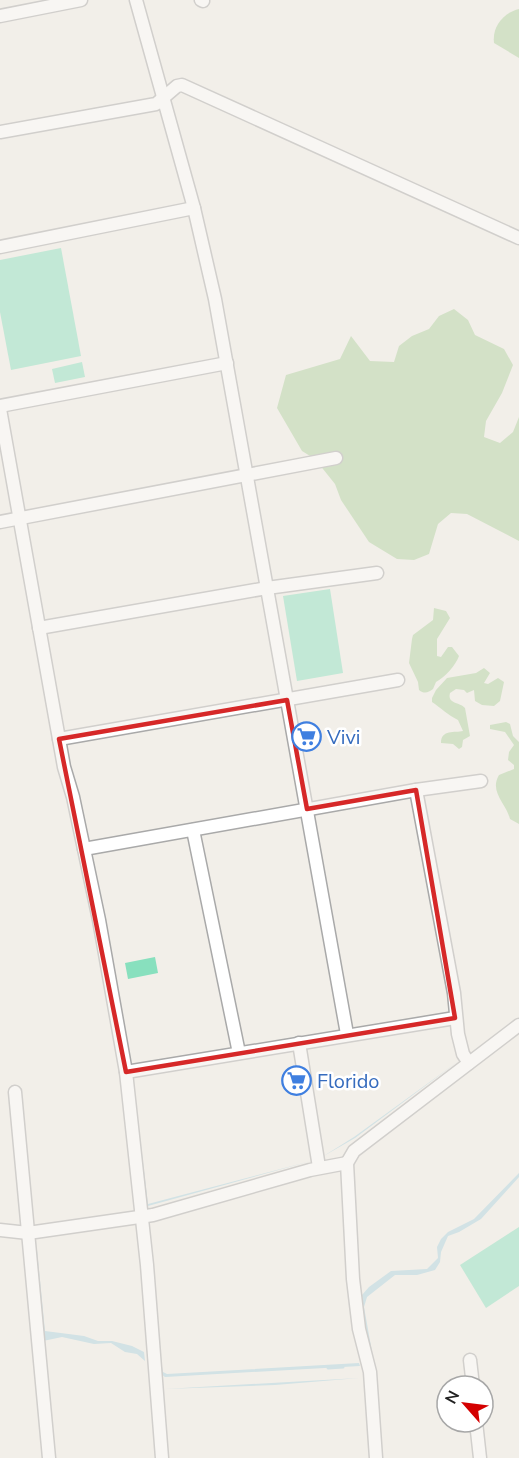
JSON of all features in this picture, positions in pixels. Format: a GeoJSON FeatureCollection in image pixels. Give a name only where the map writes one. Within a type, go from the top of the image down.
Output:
{"type":"FeatureCollection","features":[{"type":"Feature","properties":{"kind":"street"},"geometry":{"type":"LineString","coordinates":[[0,16],[81,0]]}},
{"type":"Feature","properties":{"kind":"street"},"geometry":{"type":"LineString","coordinates":[[136,0],[194,208],[215,299],[347,1034]]}},
{"type":"Feature","properties":{"kind":"street"},"geometry":{"type":"LineString","coordinates":[[0,132],[156,104],[177,86],[182,85],[191,87],[519,238]]}},
{"type":"Feature","properties":{"kind":"street"},"geometry":{"type":"LineString","coordinates":[[0,247],[194,208]]}},
{"type":"Feature","properties":{"kind":"street"},"geometry":{"type":"LineString","coordinates":[[162,1458],[143,1217],[126,1072],[99,920],[59,739],[0,408],[227,363]]}},
{"type":"Feature","properties":{"kind":"street"},"geometry":{"type":"LineString","coordinates":[[0,522],[336,458]]}},
{"type":"Feature","properties":{"kind":"street"},"geometry":{"type":"LineString","coordinates":[[39,628],[267,588],[377,573]]}},
{"type":"Feature","properties":{"kind":"street"},"geometry":{"type":"LineString","coordinates":[[59,739],[398,680]]}},
{"type":"Feature","properties":{"kind":"street"},"geometry":{"type":"LineString","coordinates":[[84,849],[416,790],[481,781]]}},
{"type":"Feature","properties":{"kind":"street"},"geometry":{"type":"LineString","coordinates":[[416,790],[454,993],[455,1018],[461,1048],[469,1063]]}},
{"type":"Feature","properties":{"kind":"street"},"geometry":{"type":"LineString","coordinates":[[193,830],[239,1053]]}},
{"type":"Feature","properties":{"kind":"street"},"geometry":{"type":"LineString","coordinates":[[126,1072],[455,1018]]}},
{"type":"Feature","properties":{"kind":"street"},"geometry":{"type":"LineString","coordinates":[[376,1458],[370,1372],[359,1329],[353,1279],[347,1163],[354,1151],[519,1024]]}},
{"type":"Feature","properties":{"kind":"street"},"geometry":{"type":"LineString","coordinates":[[299,1043],[319,1167]]}},
{"type":"Feature","properties":{"kind":"street"},"geometry":{"type":"LineString","coordinates":[[15,1092],[49,1458]]}},
{"type":"Feature","properties":{"kind":"street"},"geometry":{"type":"LineString","coordinates":[[0,1230],[27,1233],[143,1217],[319,1167],[347,1163]]}},
{"type":"Feature","properties":{"kind":"street"},"geometry":{"type":"LineString","coordinates":[[470,1360],[472,1374]]}},
{"type":"Feature","properties":{"kind":"street"},"geometry":{"type":"LineString","coordinates":[[477,1434],[480,1458]]}},
{"type":"Feature","properties":{"kind":"highlighted area"},"geometry":{"type":"Polygon","coordinates":[[[287,700],[307,809],[416,790],[455,1018],[126,1072],[59,739],[287,700]]]}},
{"type":"Feature","properties":{"kind":"green space"},"geometry":{"type":"Polygon","coordinates":[[[519,9],[519,58],[494,43],[494,37],[497,26],[504,17],[519,9]]]}},
{"type":"Feature","properties":{"kind":"green space"},"geometry":{"type":"Polygon","coordinates":[[[61,248],[81,356],[11,370],[0,312],[0,260],[61,248]]]}},
{"type":"Feature","properties":{"kind":"green space"},"geometry":{"type":"Polygon","coordinates":[[[454,309],[468,320],[475,335],[504,349],[513,365],[502,393],[486,421],[484,437],[500,443],[513,432],[519,417],[519,541],[467,514],[451,513],[438,524],[429,554],[414,560],[397,559],[369,542],[341,500],[335,484],[315,459],[302,451],[277,408],[286,375],[340,359],[351,336],[370,361],[394,362],[399,346],[412,336],[429,329],[439,316],[454,309]]]}},
{"type":"Feature","properties":{"kind":"green space"},"geometry":{"type":"Polygon","coordinates":[[[82,362],[85,377],[55,383],[52,369],[82,362]]]}},
{"type":"Feature","properties":{"kind":"green space"},"geometry":{"type":"Polygon","coordinates":[[[330,589],[343,673],[297,681],[283,596],[330,589]]]}},
{"type":"Feature","properties":{"kind":"green space"},"geometry":{"type":"Polygon","coordinates":[[[434,608],[446,611],[450,618],[437,639],[437,656],[441,657],[448,647],[452,647],[459,656],[443,678],[436,682],[433,689],[424,692],[419,690],[418,682],[409,663],[413,635],[433,620],[434,608]]]}},
{"type":"Feature","properties":{"kind":"green space"},"geometry":{"type":"Polygon","coordinates":[[[484,668],[490,673],[484,683],[488,684],[498,678],[504,682],[500,701],[494,706],[482,705],[475,701],[474,690],[467,693],[456,689],[450,693],[452,701],[465,708],[470,736],[463,740],[462,747],[459,749],[453,744],[441,743],[443,736],[449,732],[463,731],[458,720],[432,702],[436,690],[447,678],[476,673],[484,668]]]}},
{"type":"Feature","properties":{"kind":"green space"},"geometry":{"type":"Polygon","coordinates":[[[506,722],[510,724],[513,736],[519,742],[519,824],[510,819],[496,787],[499,775],[514,769],[514,765],[508,760],[509,752],[514,745],[505,732],[490,729],[490,725],[506,722]]]}},
{"type":"Feature","properties":{"kind":"green space"},"geometry":{"type":"Polygon","coordinates":[[[155,957],[158,973],[128,979],[125,963],[155,957]]]}},
{"type":"Feature","properties":{"kind":"green space"},"geometry":{"type":"Polygon","coordinates":[[[519,1227],[519,1286],[486,1308],[460,1265],[519,1227]]]}},
{"type":"Feature","properties":{"kind":"water"},"geometry":{"type":"Polygon","coordinates":[[[460,1060],[355,1138],[322,1157],[354,1137],[460,1060]]]}},
{"type":"Feature","properties":{"kind":"water"},"geometry":{"type":"Polygon","coordinates":[[[133,1079],[148,1204],[311,1161],[148,1206],[149,1214],[200,1208],[149,1219],[152,1260],[133,1079]]]}},
{"type":"Feature","properties":{"kind":"water"},"geometry":{"type":"Polygon","coordinates":[[[519,1173],[519,1177],[481,1219],[448,1236],[441,1252],[440,1262],[435,1270],[417,1275],[395,1275],[367,1297],[364,1307],[373,1367],[368,1349],[362,1295],[391,1271],[427,1269],[438,1258],[437,1247],[441,1239],[448,1232],[474,1219],[519,1173]]]}},
{"type":"Feature","properties":{"kind":"water"},"geometry":{"type":"Polygon","coordinates":[[[36,1240],[45,1331],[132,1346],[144,1352],[145,1361],[137,1354],[125,1352],[111,1343],[94,1344],[62,1337],[43,1341],[36,1240]]]}},
{"type":"Feature","properties":{"kind":"water"},"geometry":{"type":"Polygon","coordinates":[[[153,1270],[162,1367],[163,1372],[167,1374],[359,1363],[360,1366],[165,1377],[161,1374],[153,1270]]]}},
{"type":"Feature","properties":{"kind":"water"},"geometry":{"type":"Polygon","coordinates":[[[359,1378],[275,1385],[165,1389],[359,1378]]]}},
{"type":"Feature","properties":{"kind":"waterway"},"geometry":{"type":"LineString","coordinates":[[328,1368],[343,1367]]}},
{"type":"Feature","properties":{"kind":"place","name":"Vivi"},"geometry":{"type":"Point","coordinates":[306,737]}},
{"type":"Feature","properties":{"kind":"place","name":"Florido"},"geometry":{"type":"Point","coordinates":[296,1081]}}]}
